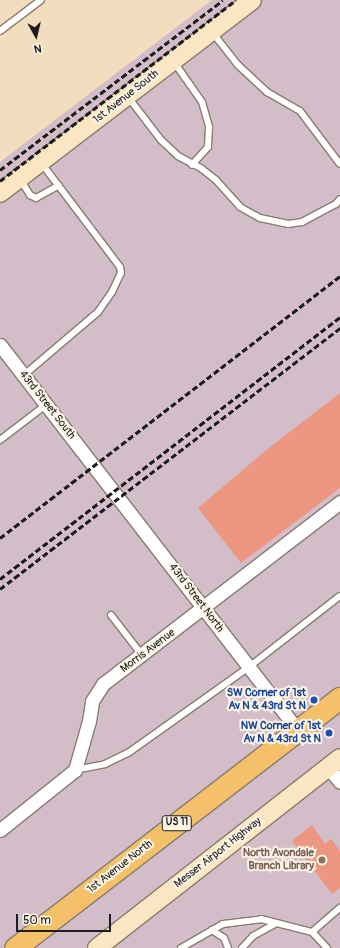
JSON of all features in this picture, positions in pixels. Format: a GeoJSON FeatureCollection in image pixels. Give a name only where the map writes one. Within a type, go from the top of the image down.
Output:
{"type":"FeatureCollection","features":[{"type":"Feature","properties":{"kind":"main road","name":"1st Avenue North"},"geometry":{"type":"LineString","coordinates":[[15,948],[340,698]]}},
{"type":"Feature","properties":{"kind":"street","name":"1st Avenue South"},"geometry":{"type":"LineString","coordinates":[[0,193],[252,0]]}},
{"type":"Feature","properties":{"kind":"street","name":"43rd Street South"},"geometry":{"type":"LineString","coordinates":[[0,345],[95,465]]}},
{"type":"Feature","properties":{"kind":"street","name":"43rd Street North"},"geometry":{"type":"LineString","coordinates":[[95,465],[298,730]]}},
{"type":"Feature","properties":{"kind":"street","name":"Morris Avenue"},"geometry":{"type":"LineString","coordinates":[[75,770],[90,721],[92,701],[103,684],[205,608],[340,502]]}},
{"type":"Feature","properties":{"kind":"street"},"geometry":{"type":"LineString","coordinates":[[334,763],[340,782]]}},
{"type":"Feature","properties":{"kind":"street","name":"Messer Airport Highway"},"geometry":{"type":"LineString","coordinates":[[97,948],[334,763]]}},
{"type":"Feature","properties":{"kind":"street"},"geometry":{"type":"LineString","coordinates":[[0,830],[75,770]]}},
{"type":"Feature","properties":{"kind":"lane"},"geometry":{"type":"LineString","coordinates":[[0,31],[40,0]]}},
{"type":"Feature","properties":{"kind":"lane"},"geometry":{"type":"LineString","coordinates":[[211,31],[238,65],[267,92],[300,111],[340,164]]}},
{"type":"Feature","properties":{"kind":"lane"},"geometry":{"type":"LineString","coordinates":[[173,61],[202,102],[209,127],[208,147],[192,165]]}},
{"type":"Feature","properties":{"kind":"lane"},"geometry":{"type":"LineString","coordinates":[[128,96],[161,140],[178,156],[216,180],[240,207],[274,222],[302,222],[336,204],[340,199]]}},
{"type":"Feature","properties":{"kind":"lane"},"geometry":{"type":"LineString","coordinates":[[24,375],[98,312],[112,292],[121,273],[40,162]]}},
{"type":"Feature","properties":{"kind":"lane"},"geometry":{"type":"LineString","coordinates":[[19,179],[30,195],[36,198],[58,185]]}},
{"type":"Feature","properties":{"kind":"lane"},"geometry":{"type":"LineString","coordinates":[[0,440],[47,404]]}},
{"type":"Feature","properties":{"kind":"lane"},"geometry":{"type":"LineString","coordinates":[[75,770],[105,764],[128,753],[249,667],[340,596]]}},
{"type":"Feature","properties":{"kind":"lane"},"geometry":{"type":"LineString","coordinates":[[111,614],[142,654]]}},
{"type":"Feature","properties":{"kind":"lane"},"geometry":{"type":"LineString","coordinates":[[312,932],[340,908]]}},
{"type":"Feature","properties":{"kind":"lane"},"geometry":{"type":"LineString","coordinates":[[181,948],[223,924],[261,919],[275,924],[312,932],[327,948]]}},
{"type":"Feature","properties":{"kind":"lane"},"geometry":{"type":"LineString","coordinates":[[242,948],[253,936],[275,924]]}},
{"type":"Feature","properties":{"kind":"lane"},"geometry":{"type":"LineString","coordinates":[[212,930],[224,938],[228,948]]}},
{"type":"Feature","properties":{"kind":"shaded area"},"geometry":{"type":"Polygon","coordinates":[[[212,0],[340,0],[340,948],[0,948],[0,162],[212,0]]]}},
{"type":"Feature","properties":{"kind":"building"},"geometry":{"type":"Polygon","coordinates":[[[340,393],[340,488],[241,563],[198,508],[265,451],[340,393]]]}},
{"type":"Feature","properties":{"kind":"building","name":"North Avondale Branch Library"},"geometry":{"type":"Polygon","coordinates":[[[312,825],[325,844],[331,839],[340,851],[340,888],[332,894],[292,841],[312,825]]]}},
{"type":"Feature","properties":{"kind":"railway"},"geometry":{"type":"LineString","coordinates":[[0,170],[223,0]]}},
{"type":"Feature","properties":{"kind":"railway"},"geometry":{"type":"LineString","coordinates":[[0,181],[236,0]]}},
{"type":"Feature","properties":{"kind":"railway"},"geometry":{"type":"LineString","coordinates":[[0,538],[340,276]]}},
{"type":"Feature","properties":{"kind":"railway"},"geometry":{"type":"LineString","coordinates":[[0,579],[340,317]]}},
{"type":"Feature","properties":{"kind":"railway"},"geometry":{"type":"LineString","coordinates":[[0,589],[340,328]]}},
{"type":"Feature","properties":{"kind":"place","name":"SW Corner of 1st Av N & 43rd St N"},"geometry":{"type":"Point","coordinates":[314,700]}},
{"type":"Feature","properties":{"kind":"place","name":"NW Corner of 1st Av N & 43rd St N"},"geometry":{"type":"Point","coordinates":[329,733]}},
{"type":"Feature","properties":{"kind":"place","name":"North Avondale Branch Library"},"geometry":{"type":"Point","coordinates":[322,860]}}]}
